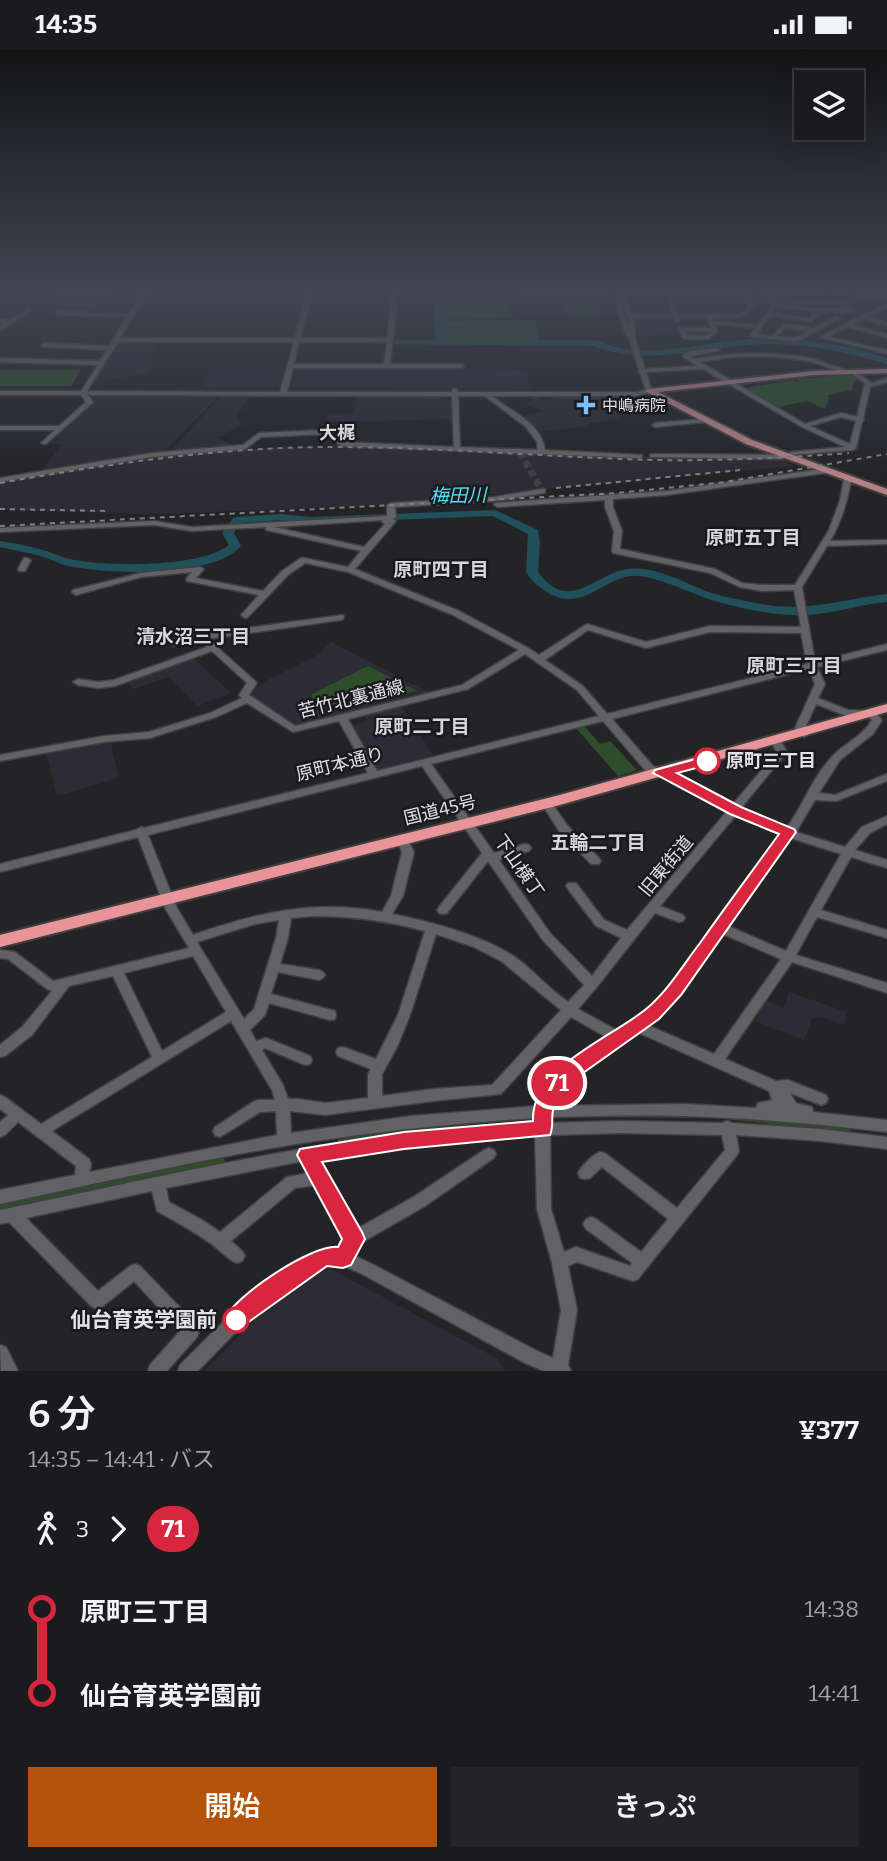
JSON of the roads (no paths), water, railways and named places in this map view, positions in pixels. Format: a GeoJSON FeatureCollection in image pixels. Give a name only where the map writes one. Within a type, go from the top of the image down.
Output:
{"type":"FeatureCollection","features":[{"type":"Feature","properties":{"kind":"highway","name":"国道45号"},"geometry":{"type":"LineString","coordinates":[[1,948],[166,899],[468,825],[881,712]]}},
{"type":"Feature","properties":{"kind":"main road"},"geometry":{"type":"LineString","coordinates":[[649,391],[734,384],[806,374],[887,371]]}},
{"type":"Feature","properties":{"kind":"main road"},"geometry":{"type":"LineString","coordinates":[[649,391],[702,421],[750,442],[887,492]]}},
{"type":"Feature","properties":{"kind":"main road"},"geometry":{"type":"LineString","coordinates":[[674,406],[786,456],[887,492]]}},
{"type":"Feature","properties":{"kind":"main road"},"geometry":{"type":"LineString","coordinates":[[702,421],[848,481],[887,492]]}},
{"type":"Feature","properties":{"kind":"street"},"geometry":{"type":"LineString","coordinates":[[83,392],[108,353]]}},
{"type":"Feature","properties":{"kind":"street"},"geometry":{"type":"LineString","coordinates":[[283,392],[294,353]]}},
{"type":"Feature","properties":{"kind":"street"},"geometry":{"type":"LineString","coordinates":[[387,366],[389,353]]}},
{"type":"Feature","properties":{"kind":"street"},"geometry":{"type":"LineString","coordinates":[[637,353],[649,391]]}},
{"type":"Feature","properties":{"kind":"street"},"geometry":{"type":"LineString","coordinates":[[694,353],[685,356],[804,426],[853,448]]}},
{"type":"Feature","properties":{"kind":"street"},"geometry":{"type":"LineString","coordinates":[[696,361],[744,354],[825,363],[870,384]]}},
{"type":"Feature","properties":{"kind":"street"},"geometry":{"type":"LineString","coordinates":[[0,360],[102,363]]}},
{"type":"Feature","properties":{"kind":"street"},"geometry":{"type":"LineString","coordinates":[[290,366],[461,366]]}},
{"type":"Feature","properties":{"kind":"street"},"geometry":{"type":"LineString","coordinates":[[641,371],[705,367]]}},
{"type":"Feature","properties":{"kind":"street"},"geometry":{"type":"LineString","coordinates":[[853,448],[867,386],[885,381]]}},
{"type":"Feature","properties":{"kind":"street"},"geometry":{"type":"LineString","coordinates":[[0,392],[649,391]]}},
{"type":"Feature","properties":{"kind":"street"},"geometry":{"type":"LineString","coordinates":[[455,392],[637,394],[649,391]]}},
{"type":"Feature","properties":{"kind":"street"},"geometry":{"type":"LineString","coordinates":[[44,443],[90,402],[83,392]]}},
{"type":"Feature","properties":{"kind":"street"},"geometry":{"type":"LineString","coordinates":[[455,392],[457,448]]}},
{"type":"Feature","properties":{"kind":"street"},"geometry":{"type":"LineString","coordinates":[[486,393],[513,412],[541,440],[542,452]]}},
{"type":"Feature","properties":{"kind":"street"},"geometry":{"type":"LineString","coordinates":[[804,426],[841,415],[861,420]]}},
{"type":"Feature","properties":{"kind":"street"},"geometry":{"type":"LineString","coordinates":[[655,425],[702,421]]}},
{"type":"Feature","properties":{"kind":"street"},"geometry":{"type":"LineString","coordinates":[[0,428],[61,428]]}},
{"type":"Feature","properties":{"kind":"street"},"geometry":{"type":"LineString","coordinates":[[0,480],[152,455],[245,447],[259,435],[325,432],[341,444],[640,456]]}},
{"type":"Feature","properties":{"kind":"street"},"geometry":{"type":"LineString","coordinates":[[652,456],[786,456],[853,448]]}},
{"type":"Feature","properties":{"kind":"street"},"geometry":{"type":"LineString","coordinates":[[498,505],[609,498],[729,486],[822,471]]}},
{"type":"Feature","properties":{"kind":"street"},"geometry":{"type":"LineString","coordinates":[[804,734],[800,727],[820,684],[811,665],[798,587],[825,544],[844,501],[848,481]]}},
{"type":"Feature","properties":{"kind":"street"},"geometry":{"type":"LineString","coordinates":[[0,530],[153,523],[202,528],[370,519],[391,517],[391,505],[494,499],[542,491]]}},
{"type":"Feature","properties":{"kind":"street"},"geometry":{"type":"LineString","coordinates":[[609,498],[609,507],[618,531],[616,551],[712,571],[740,585],[762,588],[798,587]]}},
{"type":"Feature","properties":{"kind":"street"},"geometry":{"type":"LineString","coordinates":[[351,570],[392,521],[371,522],[370,519]]}},
{"type":"Feature","properties":{"kind":"street"},"geometry":{"type":"LineString","coordinates":[[258,525],[366,549]]}},
{"type":"Feature","properties":{"kind":"street"},"geometry":{"type":"LineString","coordinates":[[825,544],[887,542]]}},
{"type":"Feature","properties":{"kind":"street"},"geometry":{"type":"LineString","coordinates":[[245,615],[285,573],[304,560],[351,570],[456,613],[525,650],[580,688],[649,768],[676,778],[735,810],[789,832],[887,864]]}},
{"type":"Feature","properties":{"kind":"street"},"geometry":{"type":"LineString","coordinates":[[76,592],[161,571],[200,569],[190,579],[266,594]]}},
{"type":"Feature","properties":{"kind":"street"},"geometry":{"type":"LineString","coordinates":[[173,643],[340,617]]}},
{"type":"Feature","properties":{"kind":"street"},"geometry":{"type":"LineString","coordinates":[[538,660],[587,627],[646,645],[710,629],[804,630]]}},
{"type":"Feature","properties":{"kind":"street"},"geometry":{"type":"LineString","coordinates":[[1,757],[104,739],[149,735],[194,722],[248,699],[244,695],[253,683],[201,637]]}},
{"type":"Feature","properties":{"kind":"street","name":"原町本通り"},"geometry":{"type":"LineString","coordinates":[[0,868],[887,647]]}},
{"type":"Feature","properties":{"kind":"street"},"geometry":{"type":"LineString","coordinates":[[78,682],[98,685],[115,683],[213,648]]}},
{"type":"Feature","properties":{"kind":"street","name":"苦竹北裏通線"},"geometry":{"type":"LineString","coordinates":[[248,699],[293,729],[465,687],[525,650]]}},
{"type":"Feature","properties":{"kind":"street"},"geometry":{"type":"LineString","coordinates":[[186,1371],[253,1303],[319,1259],[328,1256],[343,1258],[531,1357],[561,1370],[569,1310],[560,1263],[544,1209],[542,1111],[549,1092],[562,1078],[652,1014],[675,991],[789,832],[836,758],[875,725],[881,712],[847,713],[814,700]]}},
{"type":"Feature","properties":{"kind":"street"},"geometry":{"type":"LineString","coordinates":[[342,717],[374,774]]}},
{"type":"Feature","properties":{"kind":"street","name":"旧東街道"},"geometry":{"type":"LineString","coordinates":[[220,1131],[258,1106],[283,1105],[325,1109],[496,1090],[592,985],[629,936],[782,752],[776,742]]}},
{"type":"Feature","properties":{"kind":"street","name":"下山横丁"},"geometry":{"type":"LineString","coordinates":[[424,761],[546,936],[592,985]]}},
{"type":"Feature","properties":{"kind":"street"},"geometry":{"type":"LineString","coordinates":[[812,796],[836,799],[887,777]]}},
{"type":"Feature","properties":{"kind":"street"},"geometry":{"type":"LineString","coordinates":[[547,804],[563,828],[595,861]]}},
{"type":"Feature","properties":{"kind":"street"},"geometry":{"type":"LineString","coordinates":[[716,1061],[789,957],[848,851],[866,830],[887,820]]}},
{"type":"Feature","properties":{"kind":"street"},"geometry":{"type":"LineString","coordinates":[[141,831],[166,899],[278,1089],[283,1105],[284,1141]]}},
{"type":"Feature","properties":{"kind":"street"},"geometry":{"type":"LineString","coordinates":[[385,916],[397,896],[408,852],[403,841]]}},
{"type":"Feature","properties":{"kind":"street"},"geometry":{"type":"LineString","coordinates":[[443,910],[490,855],[525,848]]}},
{"type":"Feature","properties":{"kind":"street"},"geometry":{"type":"LineString","coordinates":[[572,886],[600,923],[629,936]]}},
{"type":"Feature","properties":{"kind":"street"},"geometry":{"type":"LineString","coordinates":[[653,908],[679,918]]}},
{"type":"Feature","properties":{"kind":"street"},"geometry":{"type":"LineString","coordinates":[[1,948],[51,986],[117,971],[193,946],[243,921],[286,913],[324,910],[385,916],[469,940],[514,963],[569,1010],[617,1037]]}},
{"type":"Feature","properties":{"kind":"street"},"geometry":{"type":"LineString","coordinates":[[815,912],[887,934]]}},
{"type":"Feature","properties":{"kind":"street"},"geometry":{"type":"LineString","coordinates":[[243,1028],[260,1011],[274,967],[286,913]]}},
{"type":"Feature","properties":{"kind":"street"},"geometry":{"type":"LineString","coordinates":[[375,1102],[375,1074],[404,1015],[432,928]]}},
{"type":"Feature","properties":{"kind":"street"},"geometry":{"type":"LineString","coordinates":[[721,928],[789,957],[887,988]]}},
{"type":"Feature","properties":{"kind":"street"},"geometry":{"type":"LineString","coordinates":[[274,967],[319,975]]}},
{"type":"Feature","properties":{"kind":"street"},"geometry":{"type":"LineString","coordinates":[[117,971],[159,1058]]}},
{"type":"Feature","properties":{"kind":"street"},"geometry":{"type":"LineString","coordinates":[[0,1052],[27,1031],[65,983]]}},
{"type":"Feature","properties":{"kind":"street"},"geometry":{"type":"LineString","coordinates":[[264,997],[330,1015]]}},
{"type":"Feature","properties":{"kind":"street"},"geometry":{"type":"LineString","coordinates":[[41,1131],[233,1014]]}},
{"type":"Feature","properties":{"kind":"street"},"geometry":{"type":"LineString","coordinates":[[635,1025],[781,1090],[792,1108],[825,1112],[851,1121]]}},
{"type":"Feature","properties":{"kind":"street"},"geometry":{"type":"LineString","coordinates":[[253,1047],[266,1043],[305,1060]]}},
{"type":"Feature","properties":{"kind":"street"},"geometry":{"type":"LineString","coordinates":[[342,1052],[379,1066]]}},
{"type":"Feature","properties":{"kind":"street"},"geometry":{"type":"LineString","coordinates":[[775,1087],[788,1086],[821,1099]]}},
{"type":"Feature","properties":{"kind":"street"},"geometry":{"type":"LineString","coordinates":[[694,1109],[730,1105],[774,1107],[779,1103],[775,1087]]}},
{"type":"Feature","properties":{"kind":"street"},"geometry":{"type":"LineString","coordinates":[[0,1101],[83,1163],[81,1181]]}},
{"type":"Feature","properties":{"kind":"street"},"geometry":{"type":"LineString","coordinates":[[0,1197],[284,1141],[393,1124],[542,1111],[694,1109],[887,1126]]}},
{"type":"Feature","properties":{"kind":"street"},"geometry":{"type":"LineString","coordinates":[[0,1131],[17,1115]]}},
{"type":"Feature","properties":{"kind":"street"},"geometry":{"type":"LineString","coordinates":[[6,1216],[307,1155],[404,1140],[543,1129],[635,1126],[727,1127],[887,1143]]}},
{"type":"Feature","properties":{"kind":"street"},"geometry":{"type":"LineString","coordinates":[[560,1263],[576,1254],[633,1274],[732,1151],[727,1127]]}},
{"type":"Feature","properties":{"kind":"street"},"geometry":{"type":"LineString","coordinates":[[343,1258],[354,1239],[420,1201],[489,1154]]}},
{"type":"Feature","properties":{"kind":"street"},"geometry":{"type":"LineString","coordinates":[[307,1155],[354,1239]]}},
{"type":"Feature","properties":{"kind":"street"},"geometry":{"type":"LineString","coordinates":[[585,1173],[601,1158],[678,1217]]}},
{"type":"Feature","properties":{"kind":"street"},"geometry":{"type":"LineString","coordinates":[[220,1241],[292,1182],[319,1178]]}},
{"type":"Feature","properties":{"kind":"street"},"geometry":{"type":"LineString","coordinates":[[158,1184],[162,1206],[197,1225],[237,1256]]}},
{"type":"Feature","properties":{"kind":"street"},"geometry":{"type":"LineString","coordinates":[[6,1216],[97,1300],[135,1271],[191,1331],[156,1371]]}},
{"type":"Feature","properties":{"kind":"street"},"geometry":{"type":"LineString","coordinates":[[591,1224],[643,1262]]}},
{"type":"Feature","properties":{"kind":"street"},"geometry":{"type":"LineString","coordinates":[[0,1353],[10,1371]]}},
{"type":"Feature","properties":{"kind":"waterway"},"geometry":{"type":"LineString","coordinates":[[628,353],[656,353]]}},
{"type":"Feature","properties":{"kind":"waterway"},"geometry":{"type":"LineString","coordinates":[[857,353],[887,361]]}},
{"type":"Feature","properties":{"kind":"waterway","name":"梅田川"},"geometry":{"type":"LineString","coordinates":[[0,544],[73,563],[158,567],[184,565],[224,555],[235,546],[228,533],[237,520],[495,513],[534,532],[532,572],[544,585],[567,596],[587,592],[617,576],[637,572],[656,576],[713,597],[785,611],[815,611],[887,598]]}},
{"type":"Feature","properties":{"kind":"tunnel"},"geometry":{"type":"LineString","coordinates":[[520,452],[542,491]]}},
{"type":"Feature","properties":{"kind":"railway"},"geometry":{"type":"LineString","coordinates":[[0,483],[206,453],[289,448],[412,449],[653,460],[751,459],[849,453]]}},
{"type":"Feature","properties":{"kind":"railway"},"geometry":{"type":"LineString","coordinates":[[0,526],[617,493],[725,482],[887,454]]}},
{"type":"Feature","properties":{"kind":"railway"},"geometry":{"type":"LineString","coordinates":[[556,488],[740,470]]}},
{"type":"Feature","properties":{"kind":"railway"},"geometry":{"type":"LineString","coordinates":[[0,509],[108,511]]}},
{"type":"Feature","properties":{"kind":"place","name":"中嶋病院"},"geometry":{"type":"Point","coordinates":[586,405]}},
{"type":"Feature","properties":{"kind":"place","name":"原町三丁目"},"geometry":{"type":"Point","coordinates":[707,761]}},
{"type":"Feature","properties":{"kind":"place","name":"仙台育英学園前"},"geometry":{"type":"Point","coordinates":[236,1320]}},
{"type":"Feature","properties":{"kind":"district","name":"大梶"},"geometry":{"type":"Point","coordinates":[337,433]}},
{"type":"Feature","properties":{"kind":"district","name":"原町五丁目"},"geometry":{"type":"Point","coordinates":[753,537]}},
{"type":"Feature","properties":{"kind":"district","name":"原町四丁目"},"geometry":{"type":"Point","coordinates":[441,569]}},
{"type":"Feature","properties":{"kind":"district","name":"清水沼三丁目"},"geometry":{"type":"Point","coordinates":[193,636]}},
{"type":"Feature","properties":{"kind":"district","name":"原町三丁目"},"geometry":{"type":"Point","coordinates":[794,665]}},
{"type":"Feature","properties":{"kind":"district","name":"原町二丁目"},"geometry":{"type":"Point","coordinates":[422,726]}},
{"type":"Feature","properties":{"kind":"district","name":"五輪二丁目"},"geometry":{"type":"Point","coordinates":[598,842]}}]}
